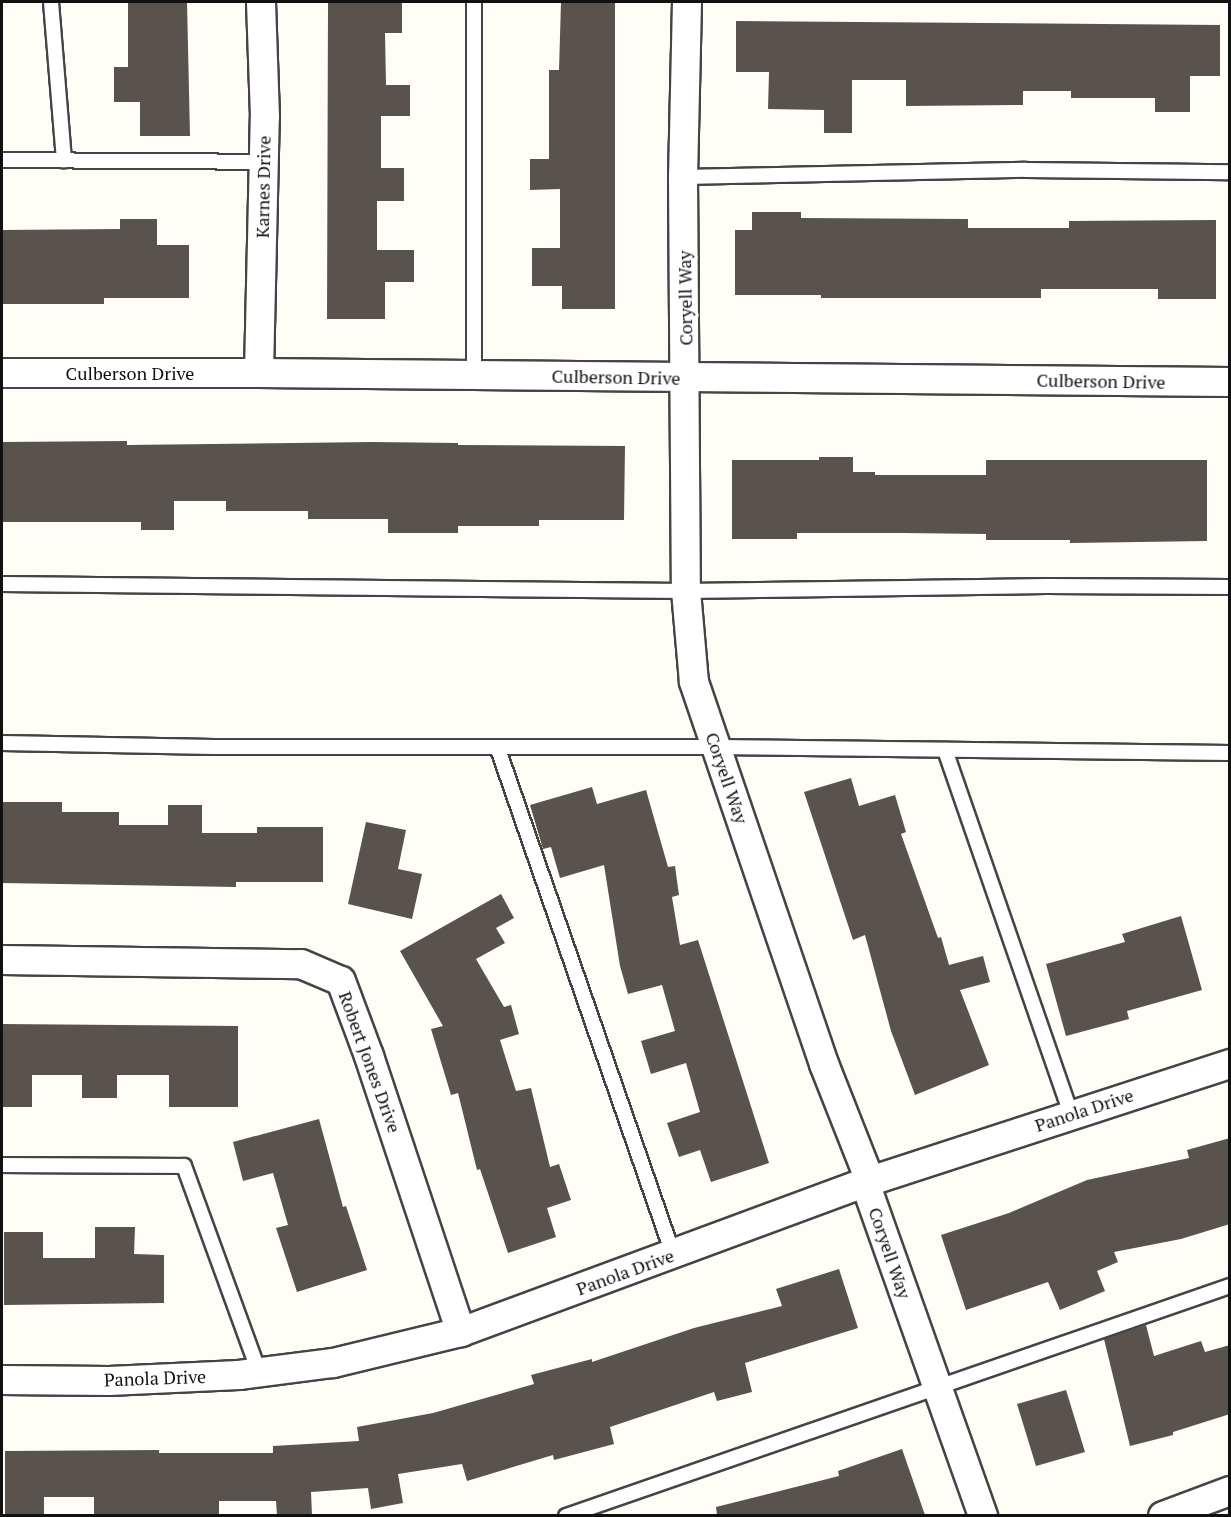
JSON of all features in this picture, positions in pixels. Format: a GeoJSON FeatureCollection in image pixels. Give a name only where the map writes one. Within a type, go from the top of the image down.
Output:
{"type":"FeatureCollection","features":[{"type":"Feature","properties":{"kind":"street","name":"Karnes Drive"},"geometry":{"type":"LineString","coordinates":[[259,372],[264,162],[261,2]]}},
{"type":"Feature","properties":{"kind":"street","name":"Coryell Way"},"geometry":{"type":"LineString","coordinates":[[687,2],[683,177],[686,591],[694,682],[824,1064],[870,1181],[868,1191],[982,1515]]}},
{"type":"Feature","properties":{"kind":"street","name":"Culberson Drive"},"geometry":{"type":"LineString","coordinates":[[2,373],[259,372],[1230,382]]}},
{"type":"Feature","properties":{"kind":"street","name":"Robert Jones Drive"},"geometry":{"type":"LineString","coordinates":[[2,960],[301,964],[340,981],[369,1056],[461,1332]]}},
{"type":"Feature","properties":{"kind":"street","name":"Panola Drive"},"geometry":{"type":"LineString","coordinates":[[2,1380],[109,1381],[259,1372],[333,1363],[461,1332],[870,1181],[1230,1064]]}},
{"type":"Feature","properties":{"kind":"street"},"geometry":{"type":"LineString","coordinates":[[1163,1515],[1230,1491]]}},
{"type":"Feature","properties":{"kind":"lane"},"geometry":{"type":"LineString","coordinates":[[51,2],[64,160]]}},
{"type":"Feature","properties":{"kind":"lane"},"geometry":{"type":"LineString","coordinates":[[474,2],[474,375]]}},
{"type":"Feature","properties":{"kind":"lane"},"geometry":{"type":"LineString","coordinates":[[2,160],[264,162]]}},
{"type":"Feature","properties":{"kind":"lane"},"geometry":{"type":"LineString","coordinates":[[683,177],[1026,170],[1230,172]]}},
{"type":"Feature","properties":{"kind":"lane"},"geometry":{"type":"LineString","coordinates":[[2,584],[686,591],[1046,586],[1230,587]]}},
{"type":"Feature","properties":{"kind":"lane"},"geometry":{"type":"LineString","coordinates":[[2,743],[498,749],[716,747],[1230,753]]}},
{"type":"Feature","properties":{"kind":"lane"},"geometry":{"type":"LineString","coordinates":[[498,749],[673,1254]]}},
{"type":"Feature","properties":{"kind":"lane"},"geometry":{"type":"LineString","coordinates":[[945,750],[1071,1114]]}},
{"type":"Feature","properties":{"kind":"lane"},"geometry":{"type":"LineString","coordinates":[[2,1165],[184,1166],[259,1372]]}},
{"type":"Feature","properties":{"kind":"lane"},"geometry":{"type":"LineString","coordinates":[[566,1515],[1230,1286]]}},
{"type":"Feature","properties":{"kind":"building"},"geometry":{"type":"Polygon","coordinates":[[[128,2],[187,2],[190,136],[140,136],[140,102],[114,102],[114,67],[128,67],[128,2]]]}},
{"type":"Feature","properties":{"kind":"building"},"geometry":{"type":"Polygon","coordinates":[[[328,2],[402,2],[402,33],[385,33],[386,85],[410,85],[410,116],[381,116],[381,168],[404,168],[404,201],[377,201],[377,250],[414,250],[414,282],[385,282],[385,319],[327,319],[328,2]]]}},
{"type":"Feature","properties":{"kind":"building"},"geometry":{"type":"Polygon","coordinates":[[[561,2],[615,2],[615,309],[562,309],[562,286],[532,286],[532,248],[560,248],[560,189],[530,190],[530,159],[549,159],[549,70],[559,70],[561,2]]]}},
{"type":"Feature","properties":{"kind":"building"},"geometry":{"type":"Polygon","coordinates":[[[736,21],[1220,25],[1220,76],[1190,76],[1190,112],[1155,112],[1155,98],[1071,98],[1071,91],[1023,91],[1023,105],[906,106],[906,80],[852,80],[852,133],[824,133],[824,110],[768,109],[769,72],[736,72],[736,21]]]}},
{"type":"Feature","properties":{"kind":"building"},"geometry":{"type":"Polygon","coordinates":[[[752,212],[801,212],[801,218],[968,219],[968,228],[1069,228],[1069,221],[1216,220],[1216,299],[1158,299],[1158,289],[1041,289],[1041,298],[821,298],[821,295],[735,295],[735,230],[752,230],[752,212]]]}},
{"type":"Feature","properties":{"kind":"building"},"geometry":{"type":"Polygon","coordinates":[[[120,219],[157,219],[157,245],[189,245],[189,298],[104,298],[104,304],[2,304],[2,230],[120,229],[120,219]]]}},
{"type":"Feature","properties":{"kind":"building"},"geometry":{"type":"Polygon","coordinates":[[[127,441],[127,445],[373,442],[625,446],[624,520],[539,520],[539,526],[458,526],[458,533],[388,533],[388,519],[308,519],[308,511],[226,511],[226,501],[174,501],[174,530],[141,530],[141,522],[2,522],[2,442],[127,441]]]}},
{"type":"Feature","properties":{"kind":"building"},"geometry":{"type":"Polygon","coordinates":[[[819,457],[853,457],[853,472],[875,472],[875,475],[986,475],[986,460],[1207,460],[1207,541],[1070,543],[1070,540],[986,540],[986,534],[902,533],[797,533],[797,539],[732,539],[732,460],[819,460],[819,457]]]}},
{"type":"Feature","properties":{"kind":"building"},"geometry":{"type":"Polygon","coordinates":[[[851,778],[859,806],[895,795],[906,832],[901,834],[938,938],[941,937],[949,965],[983,956],[990,982],[960,990],[989,1065],[915,1095],[891,1031],[865,935],[853,940],[804,792],[851,778]]]}},
{"type":"Feature","properties":{"kind":"building"},"geometry":{"type":"Polygon","coordinates":[[[592,787],[597,804],[646,790],[668,867],[675,866],[679,895],[672,897],[680,945],[698,940],[769,1163],[711,1182],[700,1150],[679,1157],[667,1123],[700,1112],[686,1063],[651,1074],[641,1041],[675,1031],[662,985],[628,994],[620,966],[604,865],[560,878],[551,847],[543,849],[530,805],[592,787]]]}},
{"type":"Feature","properties":{"kind":"building"},"geometry":{"type":"Polygon","coordinates":[[[2,802],[62,802],[62,812],[119,812],[119,825],[168,825],[168,805],[202,805],[202,833],[257,833],[257,827],[323,827],[323,882],[236,882],[236,887],[2,883],[2,802]]]}},
{"type":"Feature","properties":{"kind":"building"},"geometry":{"type":"Polygon","coordinates":[[[366,822],[406,830],[398,869],[422,874],[412,919],[348,904],[366,822]]]}},
{"type":"Feature","properties":{"kind":"building"},"geometry":{"type":"Polygon","coordinates":[[[501,894],[514,918],[496,928],[505,943],[476,959],[504,1007],[511,1005],[519,1034],[500,1040],[516,1091],[531,1088],[550,1167],[559,1164],[571,1200],[547,1208],[556,1237],[508,1253],[480,1169],[477,1170],[458,1093],[451,1095],[431,1029],[443,1026],[400,951],[501,894]]]}},
{"type":"Feature","properties":{"kind":"building"},"geometry":{"type":"Polygon","coordinates":[[[1181,916],[1202,990],[1127,1011],[1129,1019],[1066,1036],[1046,964],[1125,942],[1122,934],[1181,916]]]}},
{"type":"Feature","properties":{"kind":"building"},"geometry":{"type":"Polygon","coordinates":[[[2,1024],[238,1026],[238,1107],[169,1107],[169,1075],[117,1075],[117,1098],[82,1098],[82,1075],[32,1075],[32,1107],[2,1107],[2,1024]]]}},
{"type":"Feature","properties":{"kind":"building"},"geometry":{"type":"Polygon","coordinates":[[[319,1119],[343,1207],[346,1206],[367,1270],[297,1292],[276,1228],[288,1225],[273,1173],[243,1181],[233,1142],[319,1119]]]}},
{"type":"Feature","properties":{"kind":"building"},"geometry":{"type":"Polygon","coordinates":[[[1230,1138],[1230,1224],[1181,1239],[1114,1252],[1118,1262],[1097,1271],[1105,1291],[1060,1310],[1048,1282],[966,1310],[941,1235],[1009,1213],[1087,1180],[1189,1158],[1187,1150],[1230,1138]]]}},
{"type":"Feature","properties":{"kind":"building"},"geometry":{"type":"Polygon","coordinates":[[[95,1227],[135,1227],[134,1254],[164,1255],[164,1303],[4,1305],[4,1232],[43,1232],[43,1258],[95,1258],[95,1227]]]}},
{"type":"Feature","properties":{"kind":"building"},"geometry":{"type":"Polygon","coordinates":[[[839,1269],[858,1328],[745,1363],[752,1392],[717,1401],[714,1392],[610,1427],[614,1444],[554,1460],[553,1455],[467,1481],[462,1464],[398,1474],[403,1503],[371,1509],[368,1488],[311,1492],[312,1515],[277,1515],[276,1501],[219,1501],[219,1515],[94,1515],[94,1497],[44,1497],[44,1515],[5,1515],[5,1451],[159,1450],[159,1453],[273,1453],[273,1446],[359,1441],[357,1427],[433,1413],[534,1384],[531,1375],[592,1359],[592,1362],[694,1328],[782,1306],[776,1289],[839,1269]]]}},
{"type":"Feature","properties":{"kind":"building"},"geometry":{"type":"Polygon","coordinates":[[[1146,1325],[1154,1356],[1201,1341],[1205,1352],[1230,1345],[1230,1414],[1173,1432],[1173,1435],[1130,1446],[1104,1339],[1146,1325]]]}},
{"type":"Feature","properties":{"kind":"building"},"geometry":{"type":"Polygon","coordinates":[[[1066,1390],[1085,1452],[1036,1466],[1017,1404],[1066,1390]]]}},
{"type":"Feature","properties":{"kind":"building"},"geometry":{"type":"Polygon","coordinates":[[[902,1449],[925,1515],[717,1515],[716,1507],[839,1476],[838,1471],[902,1449]]]}}]}
